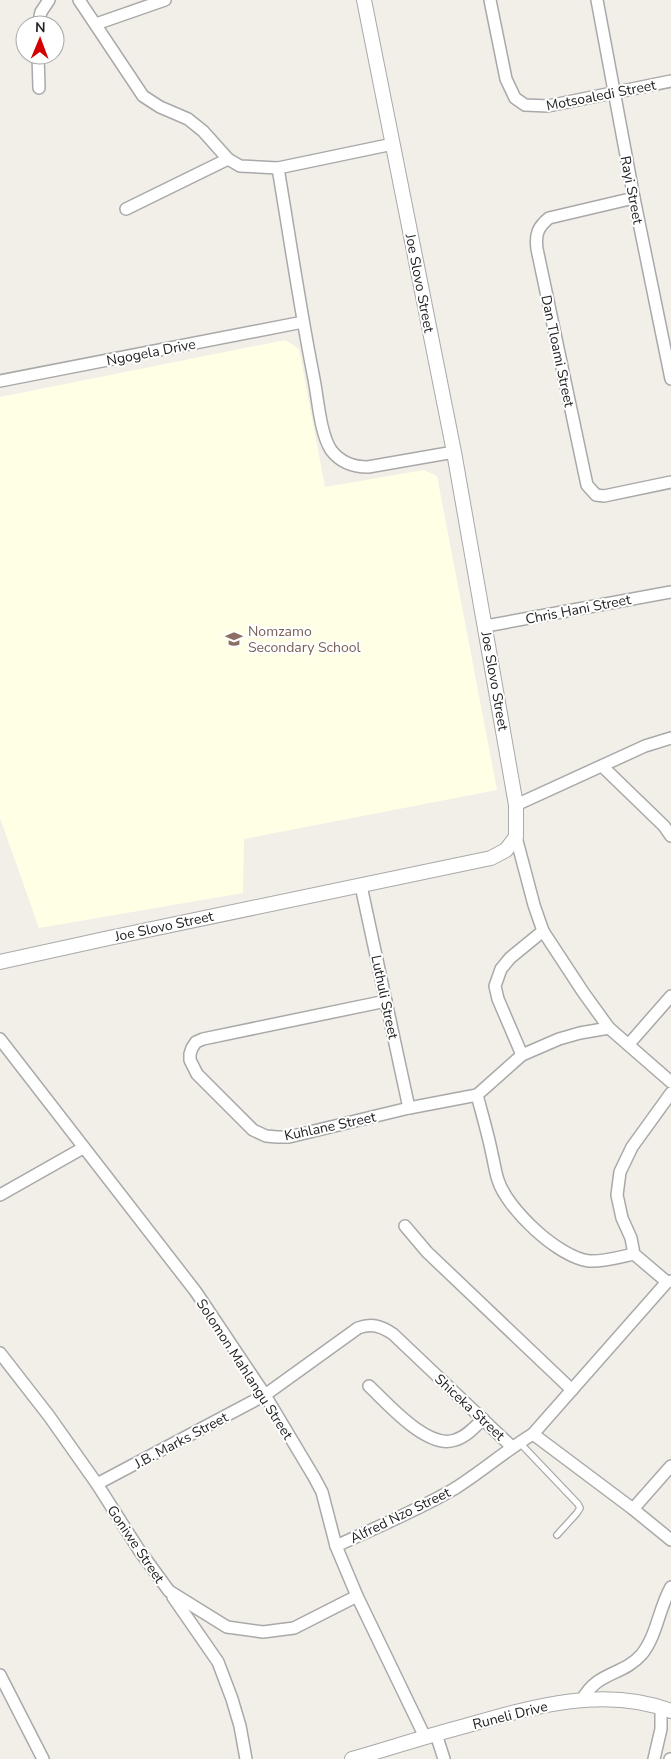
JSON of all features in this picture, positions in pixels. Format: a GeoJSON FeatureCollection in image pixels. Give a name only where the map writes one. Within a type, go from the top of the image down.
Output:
{"type":"FeatureCollection","features":[{"type":"Feature","properties":{"kind":"street"},"geometry":{"type":"LineString","coordinates":[[40,15],[49,0]]}},
{"type":"Feature","properties":{"kind":"street"},"geometry":{"type":"LineString","coordinates":[[79,0],[143,96],[160,107],[188,119],[203,130],[228,159],[240,166],[278,168],[393,144]]}},
{"type":"Feature","properties":{"kind":"street"},"geometry":{"type":"LineString","coordinates":[[96,24],[165,0]]}},
{"type":"Feature","properties":{"kind":"street","name":"Joe Slovo Street"},"geometry":{"type":"LineString","coordinates":[[0,962],[491,858],[506,850],[516,837],[516,805],[486,626],[454,452],[364,0]]}},
{"type":"Feature","properties":{"kind":"street","name":"Motsoaledi Street"},"geometry":{"type":"LineString","coordinates":[[490,0],[506,79],[515,98],[525,105],[548,106],[671,81]]}},
{"type":"Feature","properties":{"kind":"street","name":"Rayi Street"},"geometry":{"type":"LineString","coordinates":[[597,0],[634,198],[671,379]]}},
{"type":"Feature","properties":{"kind":"street"},"geometry":{"type":"LineString","coordinates":[[38,65],[39,88]]}},
{"type":"Feature","properties":{"kind":"street"},"geometry":{"type":"LineString","coordinates":[[126,209],[228,159]]}},
{"type":"Feature","properties":{"kind":"street"},"geometry":{"type":"LineString","coordinates":[[278,168],[303,322],[324,431],[332,450],[347,463],[356,467],[368,468],[454,452]]}},
{"type":"Feature","properties":{"kind":"street","name":"Dan Tloami Street"},"geometry":{"type":"LineString","coordinates":[[634,198],[549,218],[540,225],[537,232],[537,249],[587,485],[596,495],[604,496],[671,482]]}},
{"type":"Feature","properties":{"kind":"street","name":"Ngogela Drive"},"geometry":{"type":"LineString","coordinates":[[0,381],[303,322]]}},
{"type":"Feature","properties":{"kind":"street","name":"Chris Hani Street"},"geometry":{"type":"LineString","coordinates":[[486,626],[671,592]]}},
{"type":"Feature","properties":{"kind":"street"},"geometry":{"type":"LineString","coordinates":[[516,805],[645,746],[671,738]]}},
{"type":"Feature","properties":{"kind":"street"},"geometry":{"type":"LineString","coordinates":[[602,766],[664,826],[671,836]]}},
{"type":"Feature","properties":{"kind":"street"},"geometry":{"type":"LineString","coordinates":[[516,837],[543,932],[609,1028],[671,1082]]}},
{"type":"Feature","properties":{"kind":"street","name":"Luthuli Street"},"geometry":{"type":"LineString","coordinates":[[361,886],[409,1108]]}},
{"type":"Feature","properties":{"kind":"street"},"geometry":{"type":"LineString","coordinates":[[522,1055],[498,998],[496,986],[501,969],[510,958],[543,932]]}},
{"type":"Feature","properties":{"kind":"street"},"geometry":{"type":"LineString","coordinates":[[629,1044],[671,996]]}},
{"type":"Feature","properties":{"kind":"street","name":"Kuhlane Street"},"geometry":{"type":"LineString","coordinates":[[386,1001],[203,1038],[196,1042],[192,1048],[190,1060],[197,1074],[254,1130],[266,1136],[289,1137],[409,1108],[477,1095]]}},
{"type":"Feature","properties":{"kind":"street"},"geometry":{"type":"LineString","coordinates":[[609,1028],[580,1033],[522,1055],[477,1095],[498,1180],[506,1196],[530,1225],[558,1248],[572,1256],[589,1261],[634,1254]]}},
{"type":"Feature","properties":{"kind":"street","name":"Solomon Mahlangu Street"},"geometry":{"type":"LineString","coordinates":[[0,1038],[196,1292],[265,1395],[322,1492],[336,1546],[357,1596],[444,1759]]}},
{"type":"Feature","properties":{"kind":"street"},"geometry":{"type":"LineString","coordinates":[[669,1282],[634,1254],[631,1238],[622,1218],[616,1196],[620,1172],[632,1147],[671,1093]]}},
{"type":"Feature","properties":{"kind":"street"},"geometry":{"type":"LineString","coordinates":[[0,1195],[83,1148]]}},
{"type":"Feature","properties":{"kind":"street"},"geometry":{"type":"LineString","coordinates":[[405,1226],[427,1252],[572,1390]]}},
{"type":"Feature","properties":{"kind":"street","name":"Shiceka Street"},"geometry":{"type":"LineString","coordinates":[[265,1395],[358,1328],[376,1325],[393,1334],[483,1419],[516,1444],[533,1434],[669,1282]]}},
{"type":"Feature","properties":{"kind":"street","name":"Goniwe Street"},"geometry":{"type":"LineString","coordinates":[[0,1353],[49,1416],[139,1550],[169,1591],[227,1627],[263,1632],[294,1628],[357,1596]]}},
{"type":"Feature","properties":{"kind":"street"},"geometry":{"type":"LineString","coordinates":[[368,1386],[414,1427],[436,1441],[453,1442],[463,1437],[483,1419]]}},
{"type":"Feature","properties":{"kind":"street","name":"J.B. Marks Street"},"geometry":{"type":"LineString","coordinates":[[96,1484],[265,1395]]}},
{"type":"Feature","properties":{"kind":"street"},"geometry":{"type":"LineString","coordinates":[[533,1434],[671,1540]]}},
{"type":"Feature","properties":{"kind":"street","name":"Alfred Nzo Street"},"geometry":{"type":"LineString","coordinates":[[336,1546],[428,1503],[456,1487],[516,1444]]}},
{"type":"Feature","properties":{"kind":"street"},"geometry":{"type":"LineString","coordinates":[[633,1509],[671,1466]]}},
{"type":"Feature","properties":{"kind":"street"},"geometry":{"type":"LineString","coordinates":[[582,1700],[587,1689],[596,1682],[620,1670],[641,1655],[648,1645],[671,1587]]}},
{"type":"Feature","properties":{"kind":"street"},"geometry":{"type":"LineString","coordinates":[[169,1591],[218,1662],[240,1726],[246,1759]]}},
{"type":"Feature","properties":{"kind":"street"},"geometry":{"type":"LineString","coordinates":[[0,1675],[43,1759]]}},
{"type":"Feature","properties":{"kind":"street","name":"Runeli Drive"},"geometry":{"type":"LineString","coordinates":[[352,1759],[522,1709],[582,1700],[611,1699],[666,1709]]}},
{"type":"Feature","properties":{"kind":"street"},"geometry":{"type":"LineString","coordinates":[[654,1759],[666,1709]]}},
{"type":"Feature","properties":{"kind":"lane"},"geometry":{"type":"LineString","coordinates":[[516,1444],[580,1508],[558,1535]]}},
{"type":"Feature","properties":{"kind":"shaded area","name":"Nomzamo Secondary School"},"geometry":{"type":"Polygon","coordinates":[[[285,340],[299,349],[325,487],[424,470],[437,476],[497,790],[244,839],[243,893],[39,928],[0,818],[0,397],[285,340]]]}},
{"type":"Feature","properties":{"kind":"place","name":"Nomzamo Secondary School"},"geometry":{"type":"Point","coordinates":[234,639]}}]}
